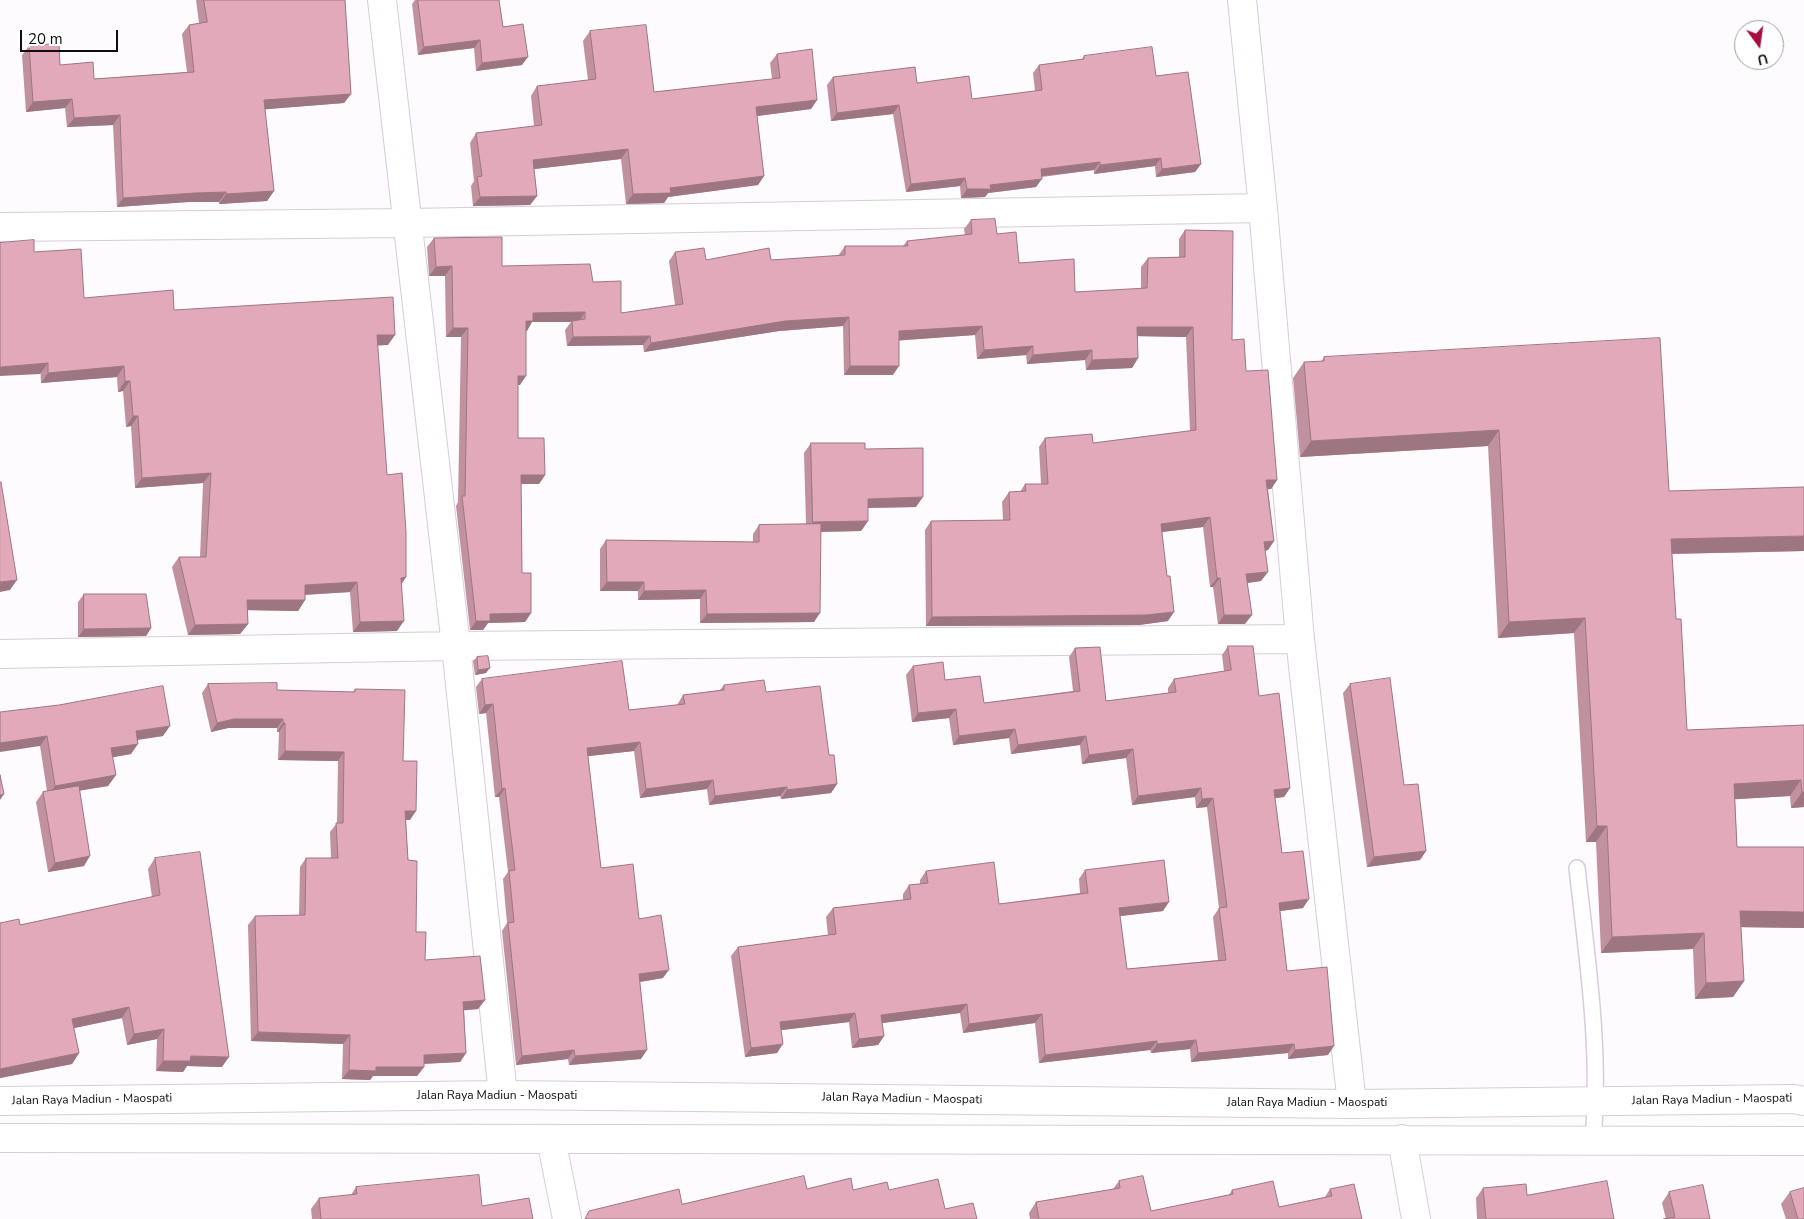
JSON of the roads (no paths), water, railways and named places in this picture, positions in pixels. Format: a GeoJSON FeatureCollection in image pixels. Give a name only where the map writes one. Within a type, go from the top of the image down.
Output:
{"type":"FeatureCollection","features":[{"type":"Feature","properties":{"kind":"main road"},"geometry":{"type":"LineString","coordinates":[[382,0],[456,646],[503,1095]]}},
{"type":"Feature","properties":{"kind":"main road"},"geometry":{"type":"LineString","coordinates":[[1242,0],[1263,208],[1300,638],[1352,1104]]}},
{"type":"Feature","properties":{"kind":"main road"},"geometry":{"type":"LineString","coordinates":[[0,227],[408,223],[1263,208]]}},
{"type":"Feature","properties":{"kind":"main road"},"geometry":{"type":"LineString","coordinates":[[0,654],[456,646],[1300,638]]}},
{"type":"Feature","properties":{"kind":"main road","name":"Jalan Raya Madiun - Maospati"},"geometry":{"type":"LineString","coordinates":[[0,1101],[503,1095],[1352,1104],[1794,1099],[1804,1101]]}},
{"type":"Feature","properties":{"kind":"main road"},"geometry":{"type":"LineString","coordinates":[[814,1098],[823,1138]]}},
{"type":"Feature","properties":{"kind":"main road"},"geometry":{"type":"LineString","coordinates":[[0,1138],[1804,1141]]}},
{"type":"Feature","properties":{"kind":"main road"},"geometry":{"type":"LineString","coordinates":[[551,1139],[567,1219]]}},
{"type":"Feature","properties":{"kind":"main road"},"geometry":{"type":"LineString","coordinates":[[1402,1139],[1416,1219]]}},
{"type":"Feature","properties":{"kind":"lane"},"geometry":{"type":"LineString","coordinates":[[1577,868],[1596,1045],[1596,1102],[1593,1140]]}}]}
